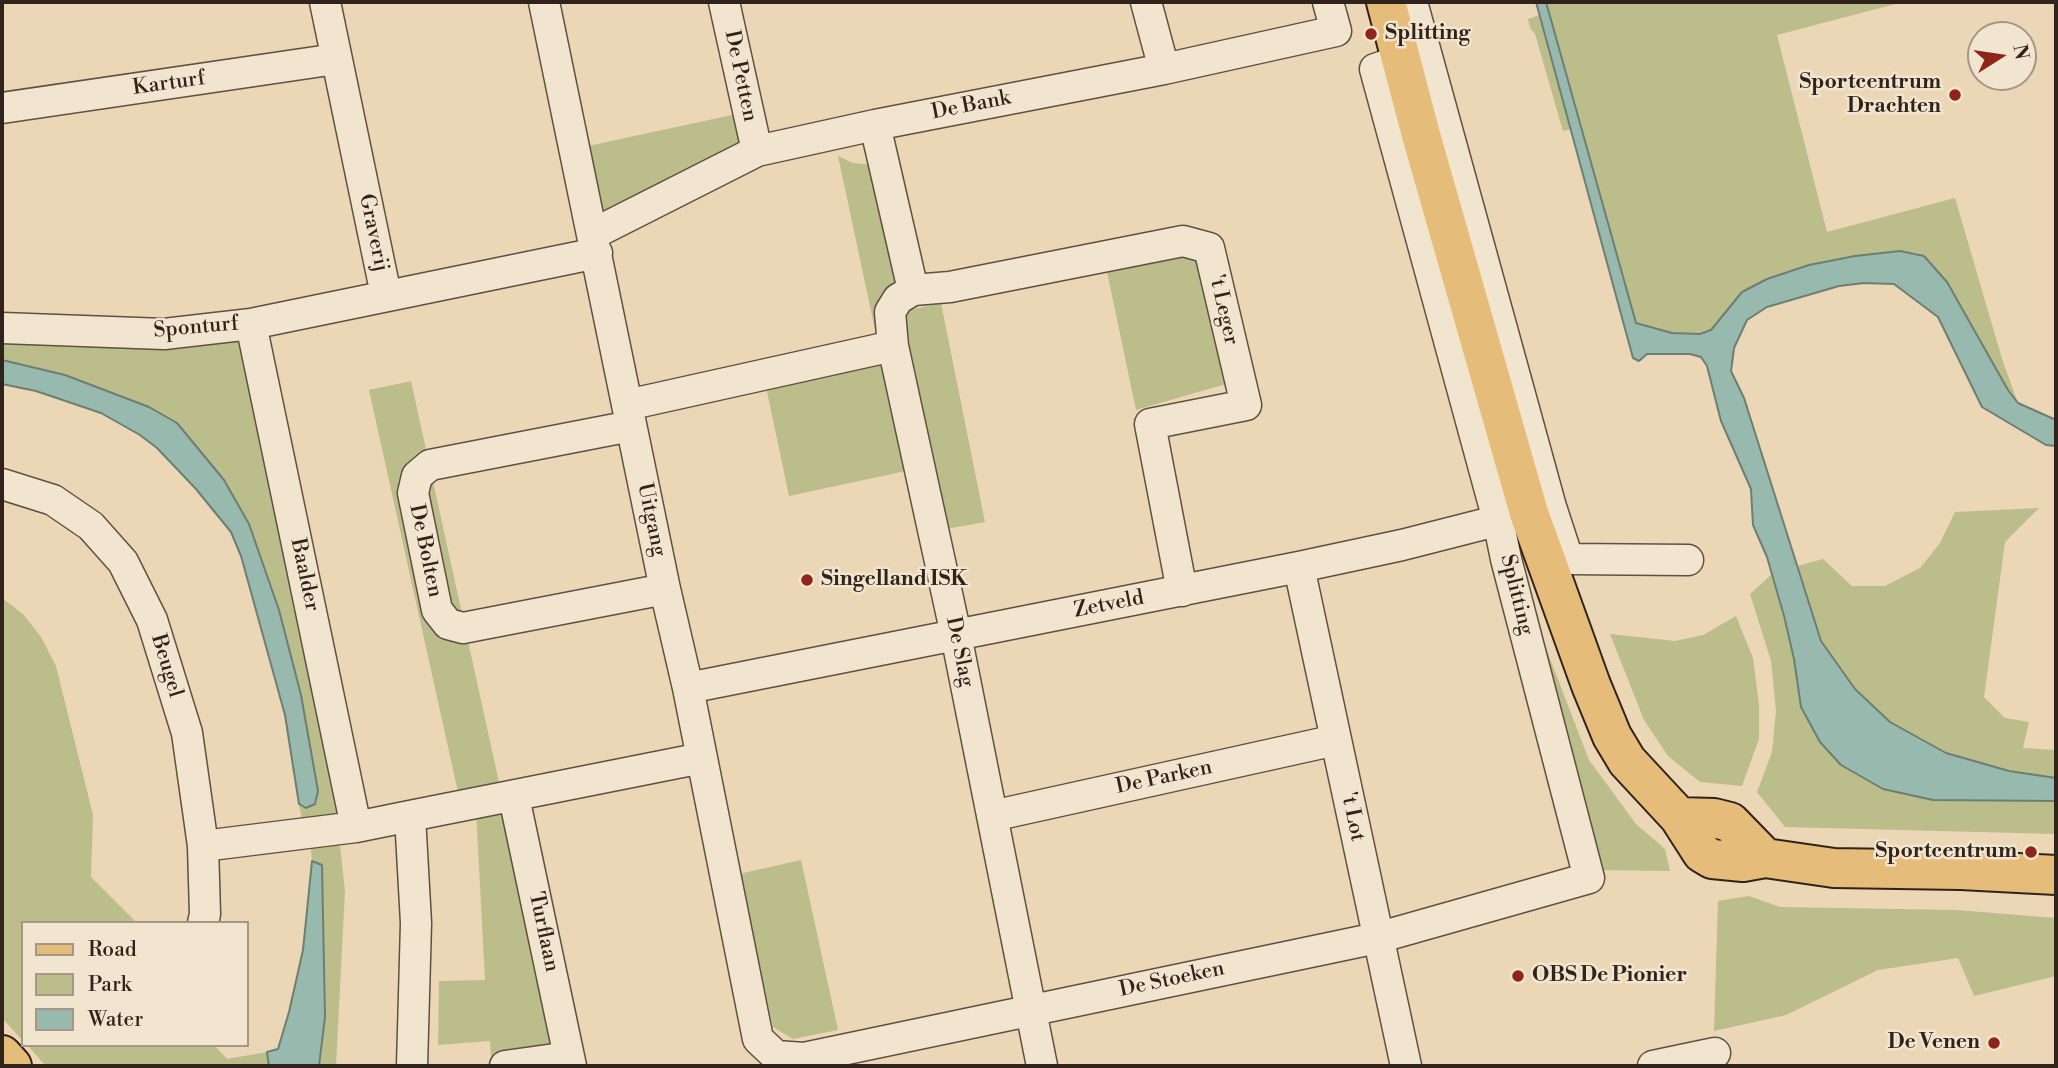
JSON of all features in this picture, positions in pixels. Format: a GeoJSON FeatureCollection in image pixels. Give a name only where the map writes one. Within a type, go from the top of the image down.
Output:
{"type":"FeatureCollection","features":[{"type":"Feature","properties":{"kind":"main road","name":"Splitting"},"geometry":{"type":"LineString","coordinates":[[1386,2],[1388,64],[1526,513],[1591,685],[1612,736],[1627,761],[1679,817],[1702,853],[1712,859],[1742,862],[1765,858],[1834,868],[2056,875]]}},
{"type":"Feature","properties":{"kind":"main road"},"geometry":{"type":"LineString","coordinates":[[2,1055],[12,1066]]}},
{"type":"Feature","properties":{"kind":"street","name":"Graverij"},"geometry":{"type":"LineString","coordinates":[[325,2],[386,295],[595,244]]}},
{"type":"Feature","properties":{"kind":"street","name":"Uitgang"},"geometry":{"type":"LineString","coordinates":[[544,2],[664,589],[688,688],[758,1039]]}},
{"type":"Feature","properties":{"kind":"street","name":"De Petten"},"geometry":{"type":"LineString","coordinates":[[724,2],[757,151]]}},
{"type":"Feature","properties":{"kind":"street"},"geometry":{"type":"LineString","coordinates":[[1146,2],[1164,69]]}},
{"type":"Feature","properties":{"kind":"street","name":"De Bank"},"geometry":{"type":"LineString","coordinates":[[595,244],[757,151],[1336,32],[1328,2]]}},
{"type":"Feature","properties":{"kind":"street","name":"Splitting"},"geometry":{"type":"LineString","coordinates":[[1412,2],[1526,513],[1568,559],[1688,560]]}},
{"type":"Feature","properties":{"kind":"street","name":"Karturf"},"geometry":{"type":"LineString","coordinates":[[2,108],[337,60]]}},
{"type":"Feature","properties":{"kind":"street"},"geometry":{"type":"LineString","coordinates":[[875,125],[913,290]]}},
{"type":"Feature","properties":{"kind":"street","name":"'t Leger"},"geometry":{"type":"LineString","coordinates":[[913,290],[950,287],[1183,241],[1209,248],[1246,405],[1150,424],[1182,591]]}},
{"type":"Feature","properties":{"kind":"street","name":"De Slag"},"geometry":{"type":"LineString","coordinates":[[913,290],[898,299],[890,312],[893,346],[956,635],[1042,1066]]}},
{"type":"Feature","properties":{"kind":"street","name":"Sponturf"},"geometry":{"type":"LineString","coordinates":[[2,328],[164,334],[251,324],[386,295]]}},
{"type":"Feature","properties":{"kind":"street","name":"Baalder"},"geometry":{"type":"LineString","coordinates":[[251,324],[356,827]]}},
{"type":"Feature","properties":{"kind":"street"},"geometry":{"type":"LineString","coordinates":[[629,415],[893,346]]}},
{"type":"Feature","properties":{"kind":"street","name":"De Bolten"},"geometry":{"type":"LineString","coordinates":[[629,415],[430,465],[417,476],[413,493],[437,610],[448,624],[463,628],[664,589]]}},
{"type":"Feature","properties":{"kind":"street","name":"Beugel"},"geometry":{"type":"LineString","coordinates":[[2,484],[53,500],[91,526],[123,562],[152,620],[187,733],[203,846],[203,921]]}},
{"type":"Feature","properties":{"kind":"street","name":"Splitting"},"geometry":{"type":"LineString","coordinates":[[1526,513],[1506,559],[1589,878]]}},
{"type":"Feature","properties":{"kind":"street","name":"Zetveld"},"geometry":{"type":"LineString","coordinates":[[688,688],[1298,567],[1402,545],[1526,513]]}},
{"type":"Feature","properties":{"kind":"street","name":"'t Lot"},"geometry":{"type":"LineString","coordinates":[[1298,567],[1406,1066]]}},
{"type":"Feature","properties":{"kind":"street","name":"De Parken"},"geometry":{"type":"LineString","coordinates":[[992,816],[1336,740]]}},
{"type":"Feature","properties":{"kind":"street"},"geometry":{"type":"LineString","coordinates":[[203,846],[356,827],[702,758]]}},
{"type":"Feature","properties":{"kind":"street","name":"Turflaan"},"geometry":{"type":"LineString","coordinates":[[514,797],[570,1062]]}},
{"type":"Feature","properties":{"kind":"street"},"geometry":{"type":"LineString","coordinates":[[410,817],[416,923],[412,1066]]}},
{"type":"Feature","properties":{"kind":"street","name":"De Stoeken"},"geometry":{"type":"LineString","coordinates":[[758,1039],[776,1056],[804,1058],[1377,938],[1589,878]]}},
{"type":"Feature","properties":{"kind":"street"},"geometry":{"type":"LineString","coordinates":[[1653,1066],[1715,1053]]}},
{"type":"Feature","properties":{"kind":"street"},"geometry":{"type":"LineString","coordinates":[[505,1066],[570,1062]]}},
{"type":"Feature","properties":{"kind":"green space"},"geometry":{"type":"Polygon","coordinates":[[[1546,2],[1903,2],[1777,35],[1827,232],[1955,198],[2003,362],[2018,403],[1900,251],[1809,265],[1767,279],[1742,292],[1711,331],[1700,334],[1672,333],[1636,323],[1546,2]]]}},
{"type":"Feature","properties":{"kind":"green space"},"geometry":{"type":"Polygon","coordinates":[[[1539,15],[1571,129],[1563,131],[1535,34],[1528,19],[1539,15]]]}},
{"type":"Feature","properties":{"kind":"green space"},"geometry":{"type":"Polygon","coordinates":[[[741,113],[748,145],[604,220],[588,146],[741,113]]]}},
{"type":"Feature","properties":{"kind":"green space"},"geometry":{"type":"Polygon","coordinates":[[[838,156],[853,163],[873,165],[903,266],[877,339],[838,156]]]}},
{"type":"Feature","properties":{"kind":"green space"},"geometry":{"type":"Polygon","coordinates":[[[1200,252],[1233,382],[1136,410],[1106,267],[1200,252]]]}},
{"type":"Feature","properties":{"kind":"green space"},"geometry":{"type":"Polygon","coordinates":[[[941,303],[985,522],[946,529],[904,320],[909,310],[941,303]]]}},
{"type":"Feature","properties":{"kind":"green space"},"geometry":{"type":"Polygon","coordinates":[[[2,339],[244,340],[341,821],[303,826],[299,804],[301,806],[318,791],[301,695],[279,610],[249,524],[177,423],[149,407],[65,375],[2,360],[2,339]]]}},
{"type":"Feature","properties":{"kind":"green space"},"geometry":{"type":"Polygon","coordinates":[[[881,357],[906,471],[789,496],[765,382],[881,357]]]}},
{"type":"Feature","properties":{"kind":"green space"},"geometry":{"type":"Polygon","coordinates":[[[411,381],[500,787],[458,792],[369,390],[411,381]]]}},
{"type":"Feature","properties":{"kind":"green space"},"geometry":{"type":"Polygon","coordinates":[[[2039,508],[2005,542],[1984,697],[2005,718],[2029,722],[2023,748],[2056,750],[2056,778],[2009,771],[1946,753],[1890,722],[1855,689],[1821,641],[1798,566],[1823,559],[1852,586],[1885,586],[1920,568],[1940,543],[1955,512],[2039,508]]]}},
{"type":"Feature","properties":{"kind":"green space"},"geometry":{"type":"Polygon","coordinates":[[[1516,570],[1589,760],[1636,824],[1665,849],[1670,871],[1597,870],[1516,570]]]}},
{"type":"Feature","properties":{"kind":"green space"},"geometry":{"type":"Polygon","coordinates":[[[1772,574],[1794,659],[1801,707],[1883,789],[1933,800],[2056,801],[2056,834],[1785,827],[1757,792],[1772,752],[1776,711],[1771,661],[1750,594],[1772,574]]]}},
{"type":"Feature","properties":{"kind":"green space"},"geometry":{"type":"Polygon","coordinates":[[[2,598],[23,614],[41,637],[56,666],[93,815],[91,877],[135,921],[21,921],[21,1039],[2,1018],[2,598]]]}},
{"type":"Feature","properties":{"kind":"green space"},"geometry":{"type":"Polygon","coordinates":[[[1736,616],[1753,658],[1759,705],[1759,739],[1742,786],[1700,782],[1668,756],[1644,720],[1610,634],[1675,641],[1703,635],[1736,616]]]}},
{"type":"Feature","properties":{"kind":"green space"},"geometry":{"type":"Polygon","coordinates":[[[508,803],[560,1049],[491,1057],[490,1041],[438,1045],[439,981],[485,980],[476,810],[508,803]]]}},
{"type":"Feature","properties":{"kind":"green space"},"geometry":{"type":"Polygon","coordinates":[[[339,837],[345,891],[336,1066],[319,1066],[325,1017],[322,866],[312,861],[310,841],[339,837]]]}},
{"type":"Feature","properties":{"kind":"green space"},"geometry":{"type":"Polygon","coordinates":[[[801,860],[838,1030],[793,1039],[773,1027],[739,874],[801,860]]]}},
{"type":"Feature","properties":{"kind":"green space"},"geometry":{"type":"Polygon","coordinates":[[[1749,896],[1780,907],[1957,910],[2056,918],[2056,976],[1974,996],[1958,958],[1878,970],[1786,1015],[1714,1031],[1718,901],[1749,896]]]}},
{"type":"Feature","properties":{"kind":"green space"},"geometry":{"type":"Polygon","coordinates":[[[29,1047],[216,1047],[227,1059],[267,1052],[269,1066],[46,1066],[29,1047]]]}},
{"type":"Feature","properties":{"kind":"water"},"geometry":{"type":"Polygon","coordinates":[[[1536,2],[1546,2],[1636,323],[1672,333],[1700,334],[1711,330],[1742,292],[1767,279],[1809,265],[1855,256],[1900,251],[1924,256],[1947,282],[2018,403],[2056,420],[2056,446],[2046,445],[1982,407],[1938,317],[1894,284],[1839,286],[1767,307],[1747,320],[1734,348],[1731,371],[1744,398],[1821,641],[1855,689],[1890,722],[1946,753],[2009,771],[2056,778],[2056,801],[1933,800],[1883,789],[1841,765],[1820,742],[1801,707],[1784,616],[1767,557],[1753,525],[1751,489],[1721,421],[1707,366],[1701,357],[1690,354],[1647,354],[1639,361],[1633,358],[1536,2]]]}},
{"type":"Feature","properties":{"kind":"water"},"geometry":{"type":"Polygon","coordinates":[[[2,360],[65,375],[149,407],[177,423],[224,480],[249,524],[279,610],[301,695],[318,791],[315,804],[306,808],[299,804],[285,715],[241,556],[231,532],[196,489],[157,448],[140,435],[101,413],[36,391],[2,384],[2,360]]]}},
{"type":"Feature","properties":{"kind":"water"},"geometry":{"type":"Polygon","coordinates":[[[312,861],[322,865],[325,1017],[319,1066],[269,1066],[267,1052],[278,1049],[303,950],[312,861]]]}},
{"type":"Feature","properties":{"kind":"place","name":"Splitting"},"geometry":{"type":"Point","coordinates":[1371,34]}},
{"type":"Feature","properties":{"kind":"place","name":"Sportcentrum Drachten"},"geometry":{"type":"Point","coordinates":[1955,95]}},
{"type":"Feature","properties":{"kind":"place","name":"Singelland ISK"},"geometry":{"type":"Point","coordinates":[807,580]}},
{"type":"Feature","properties":{"kind":"place","name":"Sportcentrum"},"geometry":{"type":"Point","coordinates":[2031,852]}},
{"type":"Feature","properties":{"kind":"place","name":"OBS De Pionier"},"geometry":{"type":"Point","coordinates":[1518,976]}},
{"type":"Feature","properties":{"kind":"place","name":"De Venen"},"geometry":{"type":"Point","coordinates":[1994,1043]}}]}
